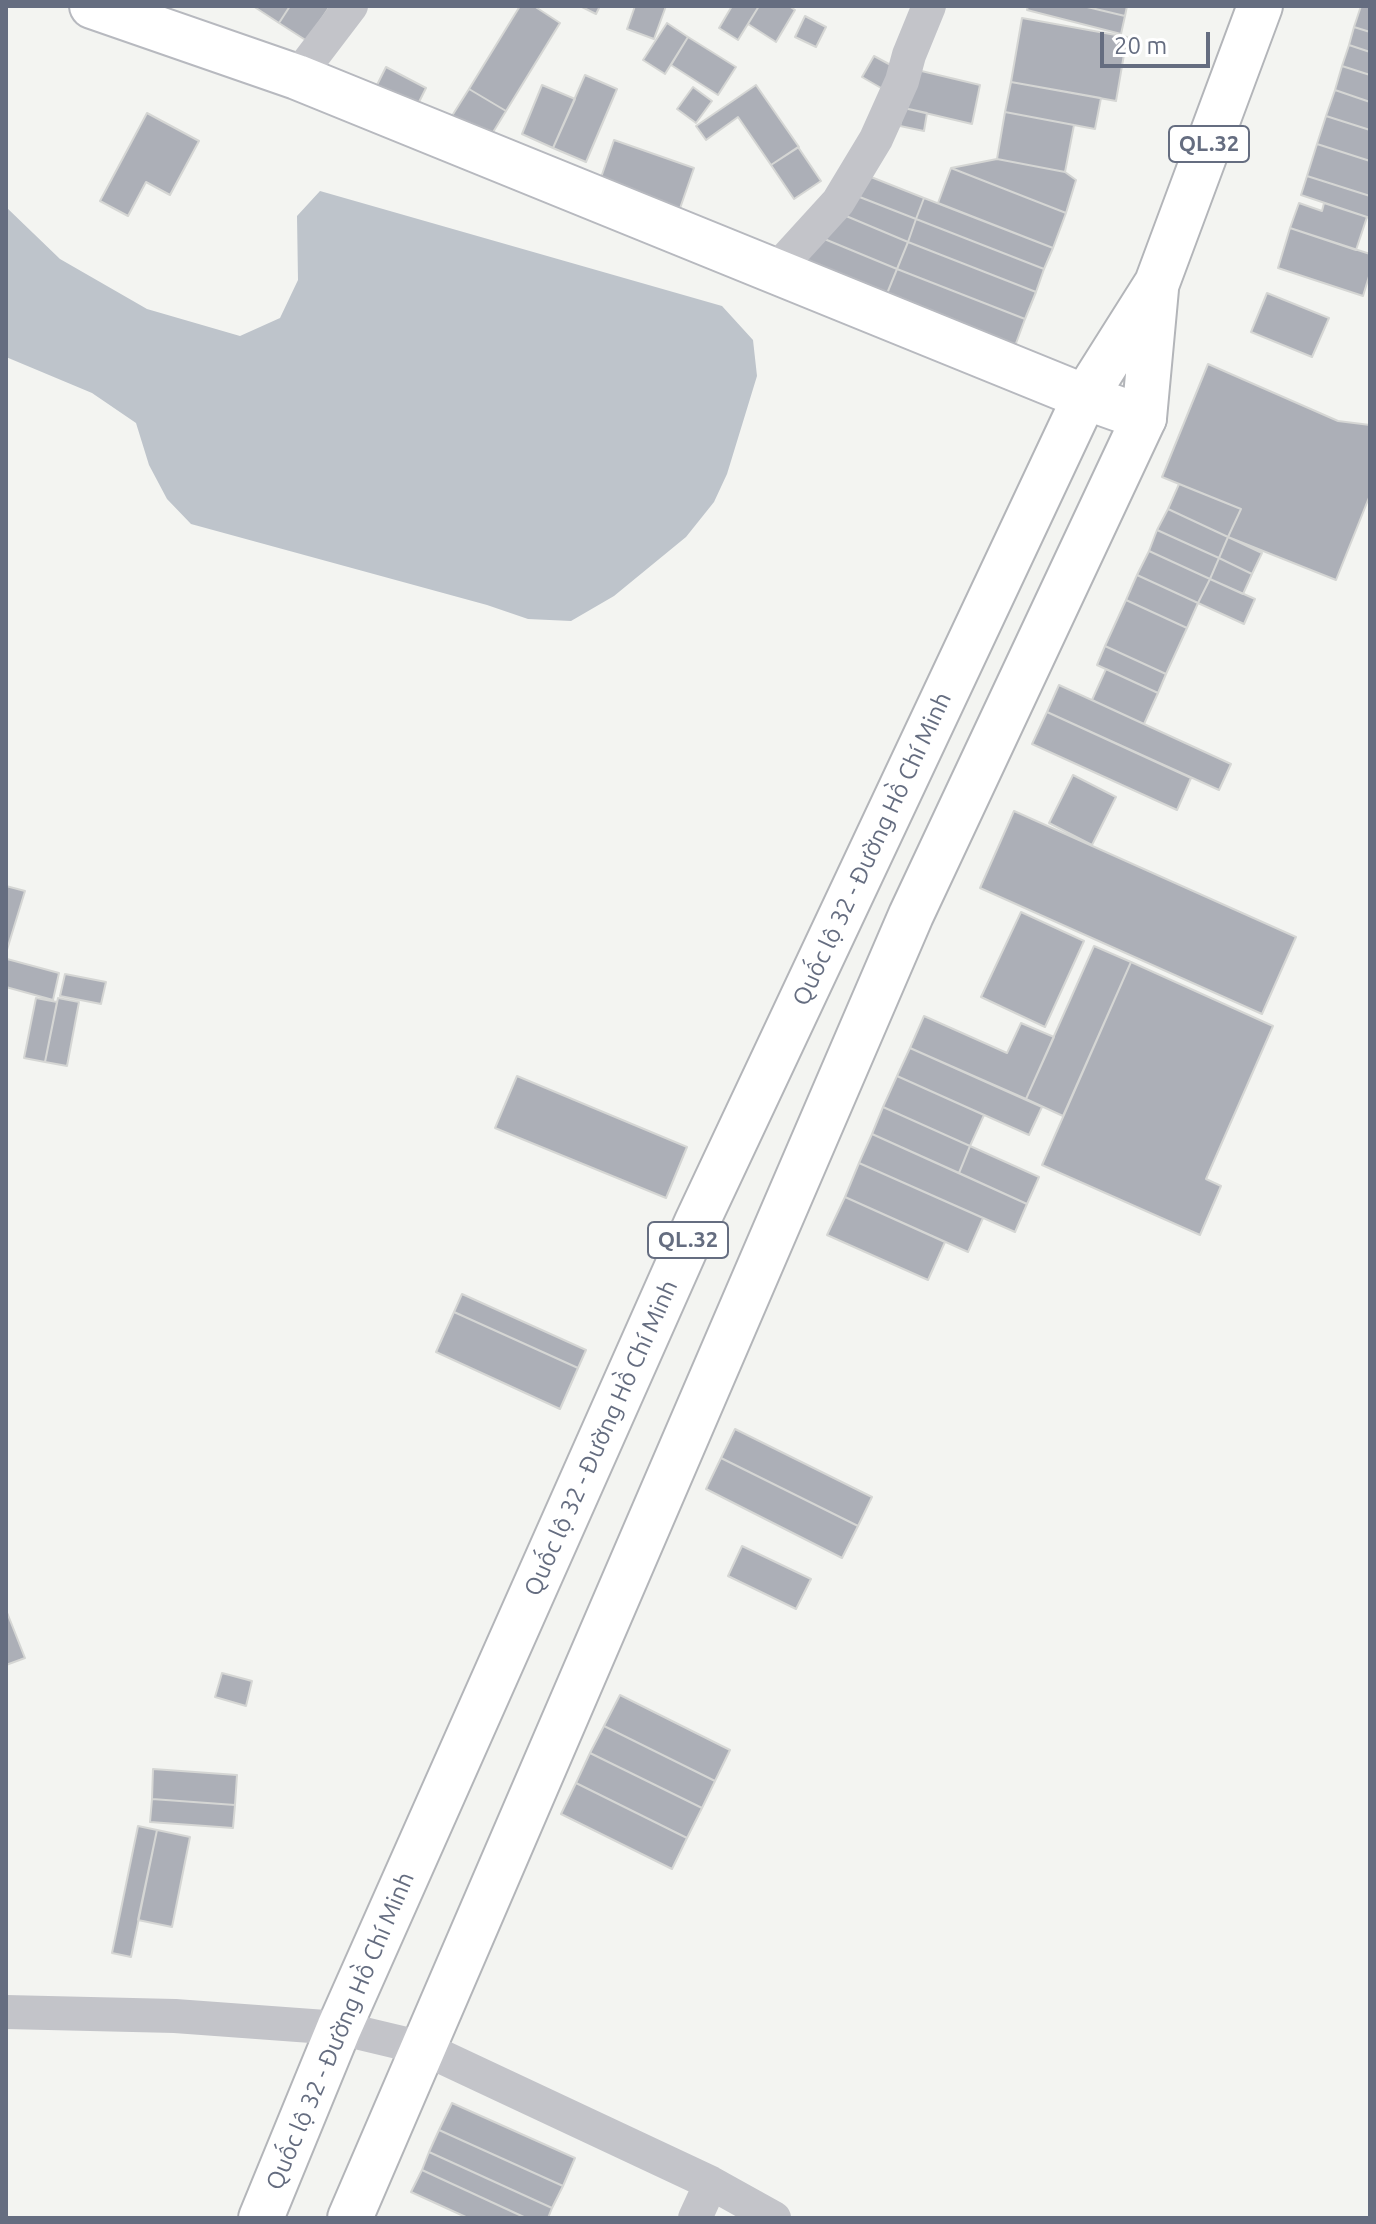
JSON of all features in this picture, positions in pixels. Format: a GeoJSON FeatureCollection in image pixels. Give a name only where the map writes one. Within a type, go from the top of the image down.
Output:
{"type":"FeatureCollection","features":[{"type":"Feature","properties":{"kind":"main road"},"geometry":{"type":"LineString","coordinates":[[92,6],[297,77],[1085,397],[1144,418]]}},
{"type":"Feature","properties":{"kind":"main road","name":"Quốc lộ 32 - Đường Hồ Chí Minh"},"geometry":{"type":"LineString","coordinates":[[261,2218],[339,2028],[697,1222],[1085,397],[1157,283],[1260,6]]}},
{"type":"Feature","properties":{"kind":"main road","name":"Quốc lộ 32 - Đường Hồ Chí Minh"},"geometry":{"type":"LineString","coordinates":[[350,2218],[905,930],[1144,418],[1157,283]]}},
{"type":"Feature","properties":{"kind":"street"},"geometry":{"type":"LineString","coordinates":[[297,77],[351,6]]}},
{"type":"Feature","properties":{"kind":"street"},"geometry":{"type":"LineString","coordinates":[[776,270],[838,202],[876,139],[902,81],[929,6]]}},
{"type":"Feature","properties":{"kind":"street"},"geometry":{"type":"LineString","coordinates":[[6,2012],[175,2016],[339,2028],[423,2048],[711,2183],[774,2218]]}},
{"type":"Feature","properties":{"kind":"street"},"geometry":{"type":"LineString","coordinates":[[695,2218],[711,2183]]}},
{"type":"Feature","properties":{"kind":"shaded area"},"geometry":{"type":"Polygon","coordinates":[[[320,191],[722,306],[753,340],[757,376],[727,474],[714,502],[686,537],[614,596],[571,621],[528,619],[191,524],[167,499],[149,465],[136,423],[92,393],[6,357],[6,207],[60,259],[147,309],[240,336],[280,318],[298,280],[297,216],[320,191]]]}},
{"type":"Feature","properties":{"kind":"building"},"geometry":{"type":"Polygon","coordinates":[[[253,6],[290,6],[279,23],[253,6]]]}},
{"type":"Feature","properties":{"kind":"building"},"geometry":{"type":"Polygon","coordinates":[[[290,6],[330,6],[307,41],[279,23],[290,6]]]}},
{"type":"Feature","properties":{"kind":"building"},"geometry":{"type":"Polygon","coordinates":[[[520,6],[534,6],[560,23],[506,111],[469,89],[520,6]]]}},
{"type":"Feature","properties":{"kind":"building"},"geometry":{"type":"Polygon","coordinates":[[[580,6],[600,6],[596,14],[580,6]]]}},
{"type":"Feature","properties":{"kind":"building"},"geometry":{"type":"Polygon","coordinates":[[[635,6],[666,6],[654,39],[627,29],[635,6]]]}},
{"type":"Feature","properties":{"kind":"building"},"geometry":{"type":"Polygon","coordinates":[[[732,6],[759,6],[738,40],[719,28],[732,6]]]}},
{"type":"Feature","properties":{"kind":"building"},"geometry":{"type":"Polygon","coordinates":[[[759,6],[789,6],[795,10],[776,42],[748,24],[759,6]]]}},
{"type":"Feature","properties":{"kind":"building"},"geometry":{"type":"Polygon","coordinates":[[[1028,6],[1083,6],[1125,16],[1121,34],[1027,10],[1028,6]]]}},
{"type":"Feature","properties":{"kind":"building"},"geometry":{"type":"Polygon","coordinates":[[[1083,6],[1127,6],[1125,16],[1083,6]]]}},
{"type":"Feature","properties":{"kind":"building"},"geometry":{"type":"Polygon","coordinates":[[[1361,6],[1370,6],[1370,32],[1354,27],[1361,6]]]}},
{"type":"Feature","properties":{"kind":"building"},"geometry":{"type":"Polygon","coordinates":[[[805,16],[826,27],[816,47],[795,37],[805,16]]]}},
{"type":"Feature","properties":{"kind":"building"},"geometry":{"type":"Polygon","coordinates":[[[1022,18],[1127,37],[1116,101],[1011,82],[1022,18]]]}},
{"type":"Feature","properties":{"kind":"building"},"geometry":{"type":"Polygon","coordinates":[[[667,23],[688,37],[665,74],[643,60],[667,23]]]}},
{"type":"Feature","properties":{"kind":"building"},"geometry":{"type":"Polygon","coordinates":[[[1354,27],[1370,32],[1370,52],[1349,45],[1354,27]]]}},
{"type":"Feature","properties":{"kind":"building"},"geometry":{"type":"Polygon","coordinates":[[[688,37],[736,67],[718,95],[671,65],[688,37]]]}},
{"type":"Feature","properties":{"kind":"building"},"geometry":{"type":"Polygon","coordinates":[[[1349,45],[1370,52],[1370,75],[1342,66],[1349,45]]]}},
{"type":"Feature","properties":{"kind":"building"},"geometry":{"type":"Polygon","coordinates":[[[874,56],[900,70],[888,92],[862,77],[874,56]]]}},
{"type":"Feature","properties":{"kind":"building"},"geometry":{"type":"Polygon","coordinates":[[[1342,66],[1370,75],[1370,102],[1335,90],[1342,66]]]}},
{"type":"Feature","properties":{"kind":"building"},"geometry":{"type":"Polygon","coordinates":[[[386,67],[426,88],[415,110],[375,89],[386,67]]]}},
{"type":"Feature","properties":{"kind":"building"},"geometry":{"type":"Polygon","coordinates":[[[913,69],[980,85],[972,124],[904,108],[913,69]]]}},
{"type":"Feature","properties":{"kind":"building"},"geometry":{"type":"Polygon","coordinates":[[[585,75],[617,89],[586,162],[553,148],[585,75]]]}},
{"type":"Feature","properties":{"kind":"building"},"geometry":{"type":"Polygon","coordinates":[[[1011,82],[1101,98],[1095,129],[1005,112],[1011,82]]]}},
{"type":"Feature","properties":{"kind":"building"},"geometry":{"type":"Polygon","coordinates":[[[542,85],[575,99],[553,148],[522,134],[542,85]]]}},
{"type":"Feature","properties":{"kind":"building"},"geometry":{"type":"Polygon","coordinates":[[[756,85],[799,147],[771,165],[738,117],[706,140],[696,126],[756,85]]]}},
{"type":"Feature","properties":{"kind":"building"},"geometry":{"type":"Polygon","coordinates":[[[693,87],[712,101],[696,123],[677,109],[693,87]]]}},
{"type":"Feature","properties":{"kind":"building"},"geometry":{"type":"Polygon","coordinates":[[[469,89],[506,111],[487,142],[450,119],[469,89]]]}},
{"type":"Feature","properties":{"kind":"building"},"geometry":{"type":"Polygon","coordinates":[[[1335,90],[1370,102],[1370,130],[1326,116],[1335,90]]]}},
{"type":"Feature","properties":{"kind":"building"},"geometry":{"type":"Polygon","coordinates":[[[904,108],[927,113],[924,131],[900,126],[904,108]]]}},
{"type":"Feature","properties":{"kind":"building"},"geometry":{"type":"Polygon","coordinates":[[[1005,112],[1074,125],[1065,172],[997,159],[1005,112]]]}},
{"type":"Feature","properties":{"kind":"building"},"geometry":{"type":"Polygon","coordinates":[[[147,113],[199,141],[170,195],[146,182],[128,216],[100,201],[147,113]]]}},
{"type":"Feature","properties":{"kind":"building"},"geometry":{"type":"Polygon","coordinates":[[[1326,116],[1370,130],[1370,161],[1317,144],[1326,116]]]}},
{"type":"Feature","properties":{"kind":"building"},"geometry":{"type":"Polygon","coordinates":[[[614,140],[694,168],[677,217],[597,189],[614,140]]]}},
{"type":"Feature","properties":{"kind":"building"},"geometry":{"type":"Polygon","coordinates":[[[1317,144],[1370,161],[1370,196],[1307,176],[1317,144]]]}},
{"type":"Feature","properties":{"kind":"building"},"geometry":{"type":"Polygon","coordinates":[[[798,147],[821,181],[794,199],[771,165],[798,147]]]}},
{"type":"Feature","properties":{"kind":"building"},"geometry":{"type":"Polygon","coordinates":[[[997,159],[1065,172],[1076,180],[1066,213],[951,168],[997,159]]]}},
{"type":"Feature","properties":{"kind":"building"},"geometry":{"type":"Polygon","coordinates":[[[951,168],[1066,213],[1053,248],[938,203],[951,168]]]}},
{"type":"Feature","properties":{"kind":"building"},"geometry":{"type":"Polygon","coordinates":[[[866,175],[924,198],[916,219],[857,196],[866,175]]]}},
{"type":"Feature","properties":{"kind":"building"},"geometry":{"type":"Polygon","coordinates":[[[1307,176],[1370,196],[1370,218],[1301,195],[1307,176]]]}},
{"type":"Feature","properties":{"kind":"building"},"geometry":{"type":"Polygon","coordinates":[[[852,194],[916,219],[908,242],[839,213],[852,194]]]}},
{"type":"Feature","properties":{"kind":"building"},"geometry":{"type":"Polygon","coordinates":[[[924,198],[1053,248],[1044,269],[916,219],[924,198]]]}},
{"type":"Feature","properties":{"kind":"building"},"geometry":{"type":"Polygon","coordinates":[[[1299,203],[1322,211],[1324,203],[1367,217],[1356,250],[1290,228],[1299,203]]]}},
{"type":"Feature","properties":{"kind":"building"},"geometry":{"type":"Polygon","coordinates":[[[839,213],[908,242],[897,269],[822,238],[839,213]]]}},
{"type":"Feature","properties":{"kind":"building"},"geometry":{"type":"Polygon","coordinates":[[[916,219],[1044,269],[1036,292],[908,242],[916,219]]]}},
{"type":"Feature","properties":{"kind":"building"},"geometry":{"type":"Polygon","coordinates":[[[1290,228],[1370,254],[1370,273],[1363,296],[1278,268],[1290,228]]]}},
{"type":"Feature","properties":{"kind":"building"},"geometry":{"type":"Polygon","coordinates":[[[822,238],[897,269],[886,296],[802,263],[822,238]]]}},
{"type":"Feature","properties":{"kind":"building"},"geometry":{"type":"Polygon","coordinates":[[[908,242],[1036,292],[1025,319],[897,269],[908,242]]]}},
{"type":"Feature","properties":{"kind":"building"},"geometry":{"type":"Polygon","coordinates":[[[897,269],[1025,319],[1015,346],[886,296],[897,269]]]}},
{"type":"Feature","properties":{"kind":"building"},"geometry":{"type":"Polygon","coordinates":[[[1267,293],[1329,318],[1312,357],[1251,332],[1267,293]]]}},
{"type":"Feature","properties":{"kind":"building"},"geometry":{"type":"Polygon","coordinates":[[[1208,364],[1338,421],[1370,425],[1370,495],[1336,580],[1228,537],[1241,509],[1162,477],[1208,364]]]}},
{"type":"Feature","properties":{"kind":"building"},"geometry":{"type":"Polygon","coordinates":[[[1179,484],[1241,509],[1228,537],[1168,509],[1179,484]]]}},
{"type":"Feature","properties":{"kind":"building"},"geometry":{"type":"Polygon","coordinates":[[[1168,509],[1228,537],[1219,558],[1157,530],[1168,509]]]}},
{"type":"Feature","properties":{"kind":"building"},"geometry":{"type":"Polygon","coordinates":[[[1157,530],[1219,558],[1210,579],[1149,551],[1157,530]]]}},
{"type":"Feature","properties":{"kind":"building"},"geometry":{"type":"Polygon","coordinates":[[[1228,537],[1262,553],[1252,574],[1219,558],[1228,537]]]}},
{"type":"Feature","properties":{"kind":"building"},"geometry":{"type":"Polygon","coordinates":[[[1149,551],[1210,579],[1198,603],[1137,575],[1149,551]]]}},
{"type":"Feature","properties":{"kind":"building"},"geometry":{"type":"Polygon","coordinates":[[[1219,558],[1252,574],[1243,594],[1210,579],[1219,558]]]}},
{"type":"Feature","properties":{"kind":"building"},"geometry":{"type":"Polygon","coordinates":[[[1137,575],[1198,603],[1187,628],[1126,600],[1137,575]]]}},
{"type":"Feature","properties":{"kind":"building"},"geometry":{"type":"Polygon","coordinates":[[[1210,579],[1255,599],[1244,624],[1198,603],[1210,579]]]}},
{"type":"Feature","properties":{"kind":"building"},"geometry":{"type":"Polygon","coordinates":[[[1126,600],[1187,628],[1166,674],[1105,646],[1126,600]]]}},
{"type":"Feature","properties":{"kind":"building"},"geometry":{"type":"Polygon","coordinates":[[[1105,646],[1166,674],[1158,693],[1097,665],[1105,646]]]}},
{"type":"Feature","properties":{"kind":"building"},"geometry":{"type":"Polygon","coordinates":[[[1106,669],[1158,693],[1144,724],[1092,700],[1106,669]]]}},
{"type":"Feature","properties":{"kind":"building"},"geometry":{"type":"Polygon","coordinates":[[[1059,685],[1231,764],[1219,790],[1047,712],[1059,685]]]}},
{"type":"Feature","properties":{"kind":"building"},"geometry":{"type":"Polygon","coordinates":[[[1047,712],[1191,778],[1177,810],[1032,744],[1047,712]]]}},
{"type":"Feature","properties":{"kind":"building"},"geometry":{"type":"Polygon","coordinates":[[[1073,775],[1116,797],[1092,845],[1049,823],[1073,775]]]}},
{"type":"Feature","properties":{"kind":"building"},"geometry":{"type":"Polygon","coordinates":[[[1014,811],[1296,937],[1262,1014],[980,888],[1014,811]]]}},
{"type":"Feature","properties":{"kind":"building"},"geometry":{"type":"Polygon","coordinates":[[[6,886],[25,891],[6,953],[6,886]]]}},
{"type":"Feature","properties":{"kind":"building"},"geometry":{"type":"Polygon","coordinates":[[[1021,912],[1084,941],[1045,1027],[981,997],[1021,912]]]}},
{"type":"Feature","properties":{"kind":"building"},"geometry":{"type":"Polygon","coordinates":[[[1094,946],[1131,962],[1063,1116],[1026,1099],[1094,946]]]}},
{"type":"Feature","properties":{"kind":"building"},"geometry":{"type":"Polygon","coordinates":[[[7,959],[59,973],[53,1000],[6,987],[7,959]]]}},
{"type":"Feature","properties":{"kind":"building"},"geometry":{"type":"Polygon","coordinates":[[[1131,962],[1273,1026],[1206,1179],[1221,1186],[1200,1235],[1042,1165],[1131,962]]]}},
{"type":"Feature","properties":{"kind":"building"},"geometry":{"type":"Polygon","coordinates":[[[65,974],[106,982],[101,1004],[60,996],[65,974]]]}},
{"type":"Feature","properties":{"kind":"building"},"geometry":{"type":"Polygon","coordinates":[[[36,998],[57,1002],[45,1062],[24,1058],[36,998]]]}},
{"type":"Feature","properties":{"kind":"building"},"geometry":{"type":"Polygon","coordinates":[[[58,998],[79,1002],[67,1066],[45,1062],[58,998]]]}},
{"type":"Feature","properties":{"kind":"building"},"geometry":{"type":"Polygon","coordinates":[[[924,1016],[1007,1053],[1021,1023],[1054,1037],[1026,1099],[910,1048],[924,1016]]]}},
{"type":"Feature","properties":{"kind":"building"},"geometry":{"type":"Polygon","coordinates":[[[910,1048],[1042,1107],[1029,1135],[897,1076],[910,1048]]]}},
{"type":"Feature","properties":{"kind":"building"},"geometry":{"type":"Polygon","coordinates":[[[517,1076],[687,1147],[666,1198],[495,1128],[517,1076]]]}},
{"type":"Feature","properties":{"kind":"building"},"geometry":{"type":"Polygon","coordinates":[[[897,1076],[984,1115],[970,1146],[883,1107],[897,1076]]]}},
{"type":"Feature","properties":{"kind":"building"},"geometry":{"type":"Polygon","coordinates":[[[883,1107],[970,1146],[959,1173],[872,1134],[883,1107]]]}},
{"type":"Feature","properties":{"kind":"building"},"geometry":{"type":"Polygon","coordinates":[[[872,1134],[1027,1204],[1015,1232],[859,1163],[872,1134]]]}},
{"type":"Feature","properties":{"kind":"building"},"geometry":{"type":"Polygon","coordinates":[[[970,1146],[1039,1177],[1027,1204],[959,1173],[970,1146]]]}},
{"type":"Feature","properties":{"kind":"building"},"geometry":{"type":"Polygon","coordinates":[[[859,1163],[983,1218],[968,1252],[845,1197],[859,1163]]]}},
{"type":"Feature","properties":{"kind":"building"},"geometry":{"type":"Polygon","coordinates":[[[845,1197],[945,1242],[928,1280],[827,1235],[845,1197]]]}},
{"type":"Feature","properties":{"kind":"building"},"geometry":{"type":"Polygon","coordinates":[[[462,1294],[586,1350],[578,1368],[454,1312],[462,1294]]]}},
{"type":"Feature","properties":{"kind":"building"},"geometry":{"type":"Polygon","coordinates":[[[454,1312],[578,1368],[560,1409],[436,1352],[454,1312]]]}},
{"type":"Feature","properties":{"kind":"building"},"geometry":{"type":"Polygon","coordinates":[[[735,1429],[872,1497],[858,1526],[721,1458],[735,1429]]]}},
{"type":"Feature","properties":{"kind":"building"},"geometry":{"type":"Polygon","coordinates":[[[721,1458],[858,1526],[842,1558],[706,1489],[721,1458]]]}},
{"type":"Feature","properties":{"kind":"building"},"geometry":{"type":"Polygon","coordinates":[[[742,1546],[811,1579],[796,1609],[728,1576],[742,1546]]]}},
{"type":"Feature","properties":{"kind":"building"},"geometry":{"type":"Polygon","coordinates":[[[6,1610],[25,1658],[6,1665],[6,1610]]]}},
{"type":"Feature","properties":{"kind":"building"},"geometry":{"type":"Polygon","coordinates":[[[222,1673],[252,1681],[246,1706],[215,1697],[222,1673]]]}},
{"type":"Feature","properties":{"kind":"building"},"geometry":{"type":"Polygon","coordinates":[[[620,1695],[730,1750],[715,1781],[604,1726],[620,1695]]]}},
{"type":"Feature","properties":{"kind":"building"},"geometry":{"type":"Polygon","coordinates":[[[604,1726],[715,1781],[702,1808],[590,1753],[604,1726]]]}},
{"type":"Feature","properties":{"kind":"building"},"geometry":{"type":"Polygon","coordinates":[[[590,1753],[702,1808],[687,1838],[576,1783],[590,1753]]]}},
{"type":"Feature","properties":{"kind":"building"},"geometry":{"type":"Polygon","coordinates":[[[153,1769],[237,1775],[235,1805],[152,1799],[153,1769]]]}},
{"type":"Feature","properties":{"kind":"building"},"geometry":{"type":"Polygon","coordinates":[[[576,1783],[687,1838],[672,1869],[561,1814],[576,1783]]]}},
{"type":"Feature","properties":{"kind":"building"},"geometry":{"type":"Polygon","coordinates":[[[152,1799],[235,1805],[233,1828],[150,1822],[152,1799]]]}},
{"type":"Feature","properties":{"kind":"building"},"geometry":{"type":"Polygon","coordinates":[[[138,1826],[157,1830],[131,1957],[112,1953],[138,1826]]]}},
{"type":"Feature","properties":{"kind":"building"},"geometry":{"type":"Polygon","coordinates":[[[157,1830],[190,1837],[172,1927],[138,1920],[157,1830]]]}},
{"type":"Feature","properties":{"kind":"building"},"geometry":{"type":"Polygon","coordinates":[[[452,2103],[575,2158],[563,2186],[439,2130],[452,2103]]]}},
{"type":"Feature","properties":{"kind":"building"},"geometry":{"type":"Polygon","coordinates":[[[439,2130],[563,2186],[552,2208],[429,2152],[439,2130]]]}},
{"type":"Feature","properties":{"kind":"building"},"geometry":{"type":"Polygon","coordinates":[[[429,2152],[552,2208],[548,2218],[526,2218],[422,2170],[429,2152]]]}},
{"type":"Feature","properties":{"kind":"building"},"geometry":{"type":"Polygon","coordinates":[[[422,2170],[526,2218],[468,2218],[411,2192],[422,2170]]]}}]}
